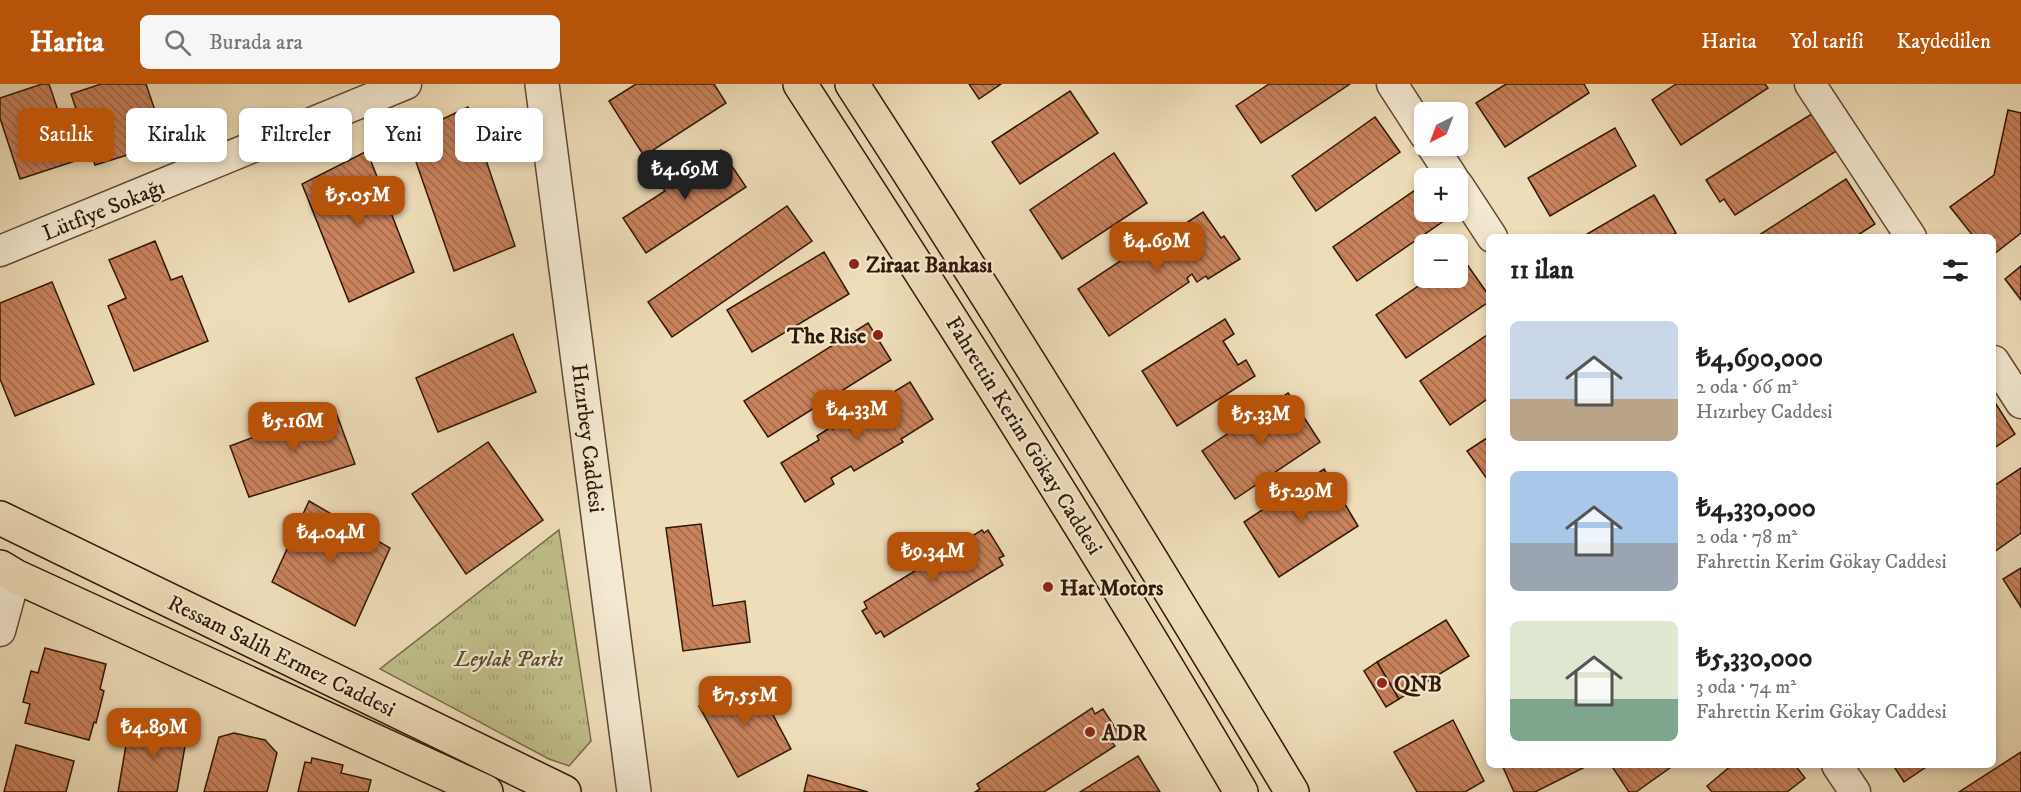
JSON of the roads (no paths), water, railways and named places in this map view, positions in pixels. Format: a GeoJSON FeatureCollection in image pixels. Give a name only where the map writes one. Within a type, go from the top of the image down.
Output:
{"type":"FeatureCollection","features":[{"type":"Feature","properties":{"kind":"main road","name":"Fahrettin Kerim Gökay Caddesi"},"geometry":{"type":"LineString","coordinates":[[800,84],[1005,402],[1143,626],[1241,792]]}},
{"type":"Feature","properties":{"kind":"main road","name":"Fahrettin Kerim Gökay Caddesi"},"geometry":{"type":"LineString","coordinates":[[852,84],[1027,357],[1292,792]]}},
{"type":"Feature","properties":{"kind":"main road","name":"Ressam Salih Ermez Caddesi"},"geometry":{"type":"LineString","coordinates":[[0,518],[564,792]]}},
{"type":"Feature","properties":{"kind":"main road","name":"Ressam Salih Ermez Caddesi"},"geometry":{"type":"LineString","coordinates":[[8,572],[486,792]]}},
{"type":"Feature","properties":{"kind":"street","name":"Lütfiye Sokağı"},"geometry":{"type":"LineString","coordinates":[[0,250],[170,183],[406,84]]}},
{"type":"Feature","properties":{"kind":"street","name":"Hızırbey Caddesi"},"geometry":{"type":"LineString","coordinates":[[542,84],[634,792]]}},
{"type":"Feature","properties":{"kind":"street"},"geometry":{"type":"LineString","coordinates":[[1392,84],[1414,118]]}},
{"type":"Feature","properties":{"kind":"street"},"geometry":{"type":"LineString","coordinates":[[1810,84],[1909,234]]}},
{"type":"Feature","properties":{"kind":"street"},"geometry":{"type":"LineString","coordinates":[[1468,200],[1490,234]]}},
{"type":"Feature","properties":{"kind":"street"},"geometry":{"type":"LineString","coordinates":[[1996,364],[2021,403]]}},
{"type":"Feature","properties":{"kind":"street"},"geometry":{"type":"LineString","coordinates":[[0,631],[8,572]]}},
{"type":"Feature","properties":{"kind":"street"},"geometry":{"type":"LineString","coordinates":[[1839,768],[1855,792]]}},
{"type":"Feature","properties":{"kind":"place","name":"Ziraat Bankası"},"geometry":{"type":"Point","coordinates":[854,264]}},
{"type":"Feature","properties":{"kind":"place","name":"The Rise"},"geometry":{"type":"Point","coordinates":[878,335]}},
{"type":"Feature","properties":{"kind":"place","name":"Hat Motors"},"geometry":{"type":"Point","coordinates":[1048,587]}},
{"type":"Feature","properties":{"kind":"place","name":"QNB"},"geometry":{"type":"Point","coordinates":[1382,683]}},
{"type":"Feature","properties":{"kind":"place","name":"ADR"},"geometry":{"type":"Point","coordinates":[1090,732]}},
{"type":"Feature","properties":{"kind":"park label","name":"Leylak Parkı"},"geometry":{"type":"Point","coordinates":[509,658]}}]}
